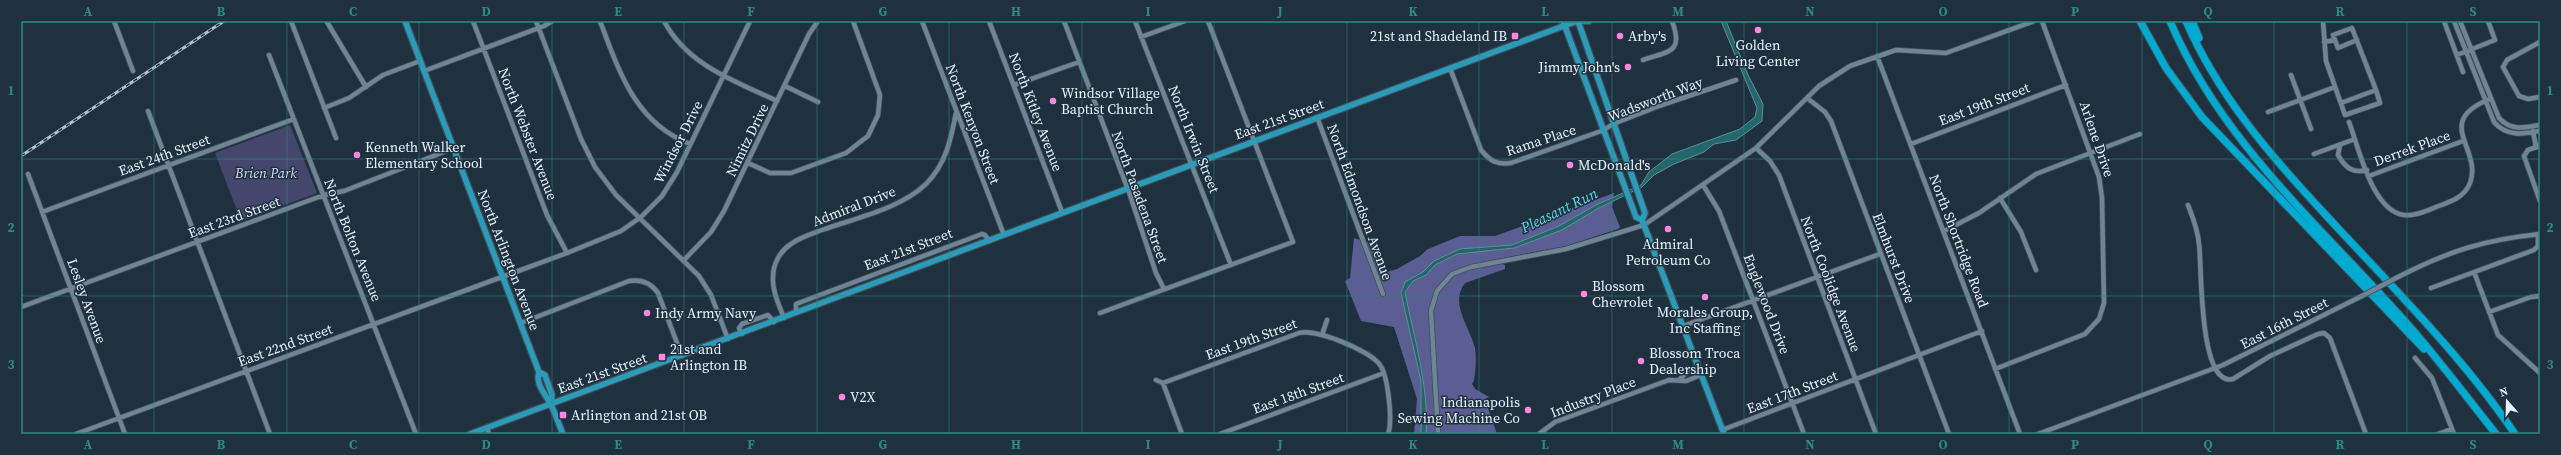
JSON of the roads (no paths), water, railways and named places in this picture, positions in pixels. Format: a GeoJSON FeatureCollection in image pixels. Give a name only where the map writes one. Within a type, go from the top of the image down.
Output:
{"type":"FeatureCollection","features":[{"type":"Feature","properties":{"kind":"highway"},"geometry":{"type":"LineString","coordinates":[[2140,21],[2171,75],[2212,130],[2412,340],[2434,358]]}},
{"type":"Feature","properties":{"kind":"highway"},"geometry":{"type":"LineString","coordinates":[[2170,21],[2198,78],[2242,141],[2417,335],[2496,434]]}},
{"type":"Feature","properties":{"kind":"highway"},"geometry":{"type":"LineString","coordinates":[[2186,21],[2217,80],[2248,127],[2272,156],[2443,343],[2481,387],[2515,434]]}},
{"type":"Feature","properties":{"kind":"highway"},"geometry":{"type":"LineString","coordinates":[[2192,21],[2217,80]]}},
{"type":"Feature","properties":{"kind":"main road","name":"North Arlington Avenue"},"geometry":{"type":"LineString","coordinates":[[405,21],[539,372],[545,375],[552,395],[551,405],[563,434]]}},
{"type":"Feature","properties":{"kind":"main road","name":"East 21st Street"},"geometry":{"type":"LineString","coordinates":[[470,434],[774,322],[1062,212],[1450,68],[1564,23],[1577,21]]}},
{"type":"Feature","properties":{"kind":"main road"},"geometry":{"type":"LineString","coordinates":[[1577,21],[1645,214],[1643,222]]}},
{"type":"Feature","properties":{"kind":"main road"},"geometry":{"type":"LineString","coordinates":[[1582,21],[1589,21]]}},
{"type":"Feature","properties":{"kind":"main road"},"geometry":{"type":"LineString","coordinates":[[1564,23],[1636,217],[1643,222],[1723,432]]}},
{"type":"Feature","properties":{"kind":"street"},"geometry":{"type":"LineString","coordinates":[[114,21],[133,72]]}},
{"type":"Feature","properties":{"kind":"street"},"geometry":{"type":"LineString","coordinates":[[291,21],[336,138]]}},
{"type":"Feature","properties":{"kind":"street","name":"North Webster Avenue"},"geometry":{"type":"LineString","coordinates":[[473,21],[548,217],[567,253]]}},
{"type":"Feature","properties":{"kind":"street"},"geometry":{"type":"LineString","coordinates":[[536,21],[590,158],[612,191],[641,217],[684,260],[707,287],[728,339]]}},
{"type":"Feature","properties":{"kind":"street"},"geometry":{"type":"LineString","coordinates":[[424,71],[539,28],[552,21]]}},
{"type":"Feature","properties":{"kind":"street"},"geometry":{"type":"LineString","coordinates":[[600,21],[624,82],[638,105],[662,128],[690,144]]}},
{"type":"Feature","properties":{"kind":"street"},"geometry":{"type":"LineString","coordinates":[[664,21],[690,55],[724,76],[777,101]]}},
{"type":"Feature","properties":{"kind":"street","name":"Windsor Drive"},"geometry":{"type":"LineString","coordinates":[[502,277],[613,235],[641,217],[670,184],[750,21]]}},
{"type":"Feature","properties":{"kind":"street","name":"Nimitz Drive"},"geometry":{"type":"LineString","coordinates":[[684,260],[704,240],[720,218],[748,163],[809,34],[818,21]]}},
{"type":"Feature","properties":{"kind":"street"},"geometry":{"type":"LineString","coordinates":[[748,163],[770,173],[791,173],[846,154],[868,136],[878,115],[880,95],[853,21]]}},
{"type":"Feature","properties":{"kind":"street","name":"North Kenyon Street"},"geometry":{"type":"LineString","coordinates":[[922,21],[1004,235]]}},
{"type":"Feature","properties":{"kind":"street","name":"North Kitley Avenue"},"geometry":{"type":"LineString","coordinates":[[989,21],[1062,212]]}},
{"type":"Feature","properties":{"kind":"street","name":"North Pasadena Street"},"geometry":{"type":"LineString","coordinates":[[1064,21],[1156,273],[1164,289]]}},
{"type":"Feature","properties":{"kind":"street","name":"North Irwin Street"},"geometry":{"type":"LineString","coordinates":[[1135,21],[1232,265]]}},
{"type":"Feature","properties":{"kind":"street"},"geometry":{"type":"LineString","coordinates":[[1141,37],[1184,21]]}},
{"type":"Feature","properties":{"kind":"street"},"geometry":{"type":"LineString","coordinates":[[1100,313],[1293,242],[1208,21]]}},
{"type":"Feature","properties":{"kind":"street"},"geometry":{"type":"LineString","coordinates":[[1643,60],[1669,51],[1676,46],[1678,37],[1672,21]]}},
{"type":"Feature","properties":{"kind":"street"},"geometry":{"type":"LineString","coordinates":[[1438,434],[1431,311],[1435,295],[1446,280],[1467,268],[1566,249],[1643,222],[1703,185],[1756,148],[1807,98],[1838,72],[1877,56],[1900,50],[1944,54],[2034,21]]}},
{"type":"Feature","properties":{"kind":"street","name":"Arlene Drive"},"geometry":{"type":"LineString","coordinates":[[1995,368],[2080,337],[2092,328],[2100,317],[2105,297],[2102,198],[2099,177],[2042,21]]}},
{"type":"Feature","properties":{"kind":"street"},"geometry":{"type":"LineString","coordinates":[[2323,21],[2326,61],[2345,116],[2380,103],[2376,90],[2357,40],[2352,28],[2333,35],[2338,48],[2357,40]]}},
{"type":"Feature","properties":{"kind":"street"},"geometry":{"type":"LineString","coordinates":[[2444,21],[2463,72]]}},
{"type":"Feature","properties":{"kind":"street"},"geometry":{"type":"LineString","coordinates":[[2454,21],[2492,120],[2500,128],[2515,134],[2540,132]]}},
{"type":"Feature","properties":{"kind":"street"},"geometry":{"type":"LineString","coordinates":[[2460,21],[2497,115],[2507,125],[2519,128],[2540,125]]}},
{"type":"Feature","properties":{"kind":"street"},"geometry":{"type":"LineString","coordinates":[[2457,55],[2495,40],[2488,21]]}},
{"type":"Feature","properties":{"kind":"street"},"geometry":{"type":"LineString","coordinates":[[327,22],[366,87]]}},
{"type":"Feature","properties":{"kind":"street"},"geometry":{"type":"LineString","coordinates":[[2324,42],[2335,40]]}},
{"type":"Feature","properties":{"kind":"street"},"geometry":{"type":"LineString","coordinates":[[2540,42],[2507,60],[2503,66],[2522,98],[2540,97]]}},
{"type":"Feature","properties":{"kind":"street","name":"North Bolton Avenue"},"geometry":{"type":"LineString","coordinates":[[269,55],[416,434]]}},
{"type":"Feature","properties":{"kind":"street","name":"North Shortridge Road"},"geometry":{"type":"LineString","coordinates":[[1877,56],[2020,434]]}},
{"type":"Feature","properties":{"kind":"street"},"geometry":{"type":"LineString","coordinates":[[324,108],[348,98],[388,72],[420,61]]}},
{"type":"Feature","properties":{"kind":"street"},"geometry":{"type":"LineString","coordinates":[[1014,86],[1079,62]]}},
{"type":"Feature","properties":{"kind":"street","name":"Rama Place"},"geometry":{"type":"LineString","coordinates":[[1450,68],[1481,150],[1488,159],[1498,163],[1511,163],[1604,130]]}},
{"type":"Feature","properties":{"kind":"street"},"geometry":{"type":"LineString","coordinates":[[2291,75],[2311,129]]}},
{"type":"Feature","properties":{"kind":"street","name":"Wadsworth Way"},"geometry":{"type":"LineString","coordinates":[[1604,130],[1614,124],[1736,80]]}},
{"type":"Feature","properties":{"kind":"street","name":"East 19th Street"},"geometry":{"type":"LineString","coordinates":[[1911,144],[2066,85]]}},
{"type":"Feature","properties":{"kind":"street"},"geometry":{"type":"LineString","coordinates":[[785,86],[818,102]]}},
{"type":"Feature","properties":{"kind":"street"},"geometry":{"type":"LineString","coordinates":[[2268,112],[2335,87]]}},
{"type":"Feature","properties":{"kind":"street"},"geometry":{"type":"LineString","coordinates":[[2341,103],[2376,90]]}},
{"type":"Feature","properties":{"kind":"street","name":"Elmhurst Drive"},"geometry":{"type":"LineString","coordinates":[[1807,98],[1825,112],[1831,121],[1949,434]]}},
{"type":"Feature","properties":{"kind":"street"},"geometry":{"type":"LineString","coordinates":[[2349,122],[2376,194],[2389,208],[2405,215],[2419,213],[2456,199],[2467,189],[2472,169],[2463,142],[2461,130],[2465,116],[2471,108],[2490,99]]}},
{"type":"Feature","properties":{"kind":"street"},"geometry":{"type":"LineString","coordinates":[[148,111],[196,243],[270,434]]}},
{"type":"Feature","properties":{"kind":"street","name":"Admiral Drive"},"geometry":{"type":"LineString","coordinates":[[784,318],[775,294],[773,278],[776,262],[784,249],[800,238],[902,200],[922,187],[934,175],[946,156],[956,113]]}},
{"type":"Feature","properties":{"kind":"street","name":"North Edmondson Avenue"},"geometry":{"type":"LineString","coordinates":[[1317,117],[1383,294]]}},
{"type":"Feature","properties":{"kind":"street","name":"East 24th Street"},"geometry":{"type":"LineString","coordinates":[[42,212],[294,119]]}},
{"type":"Feature","properties":{"kind":"street"},"geometry":{"type":"LineString","coordinates":[[2532,127],[2538,146],[2526,152],[2524,158],[2540,201]]}},
{"type":"Feature","properties":{"kind":"street"},"geometry":{"type":"LineString","coordinates":[[1944,231],[1974,216],[2036,174],[2140,134]]}},
{"type":"Feature","properties":{"kind":"street"},"geometry":{"type":"LineString","coordinates":[[2314,154],[2355,139]]}},
{"type":"Feature","properties":{"kind":"street","name":"Derrek Place"},"geometry":{"type":"LineString","coordinates":[[2369,176],[2463,142]]}},
{"type":"Feature","properties":{"kind":"street"},"geometry":{"type":"LineString","coordinates":[[2340,145],[2338,155],[2348,169],[2357,172],[2366,170]]}},
{"type":"Feature","properties":{"kind":"street","name":"East 23rd Street"},"geometry":{"type":"LineString","coordinates":[[21,307],[324,196],[344,191],[454,148]]}},
{"type":"Feature","properties":{"kind":"street","name":"North Coolidge Avenue"},"geometry":{"type":"LineString","coordinates":[[1756,148],[1770,161],[1778,173],[1876,434]]}},
{"type":"Feature","properties":{"kind":"street","name":"Lesley Avenue"},"geometry":{"type":"LineString","coordinates":[[28,174],[125,434]]}},
{"type":"Feature","properties":{"kind":"street","name":"Englewood Drive"},"geometry":{"type":"LineString","coordinates":[[1703,185],[1719,212],[1804,434]]}},
{"type":"Feature","properties":{"kind":"street"},"geometry":{"type":"LineString","coordinates":[[2000,198],[2021,232],[2036,270]]}},
{"type":"Feature","properties":{"kind":"street"},"geometry":{"type":"LineString","coordinates":[[2188,205],[2199,242],[2203,325],[2208,346],[2217,368],[2224,378],[2233,378],[2270,356],[2318,334],[2324,333],[2330,338],[2366,434]]}},
{"type":"Feature","properties":{"kind":"street","name":"East 21st Street"},"geometry":{"type":"LineString","coordinates":[[796,313],[796,304],[974,237],[984,234],[989,241]]}},
{"type":"Feature","properties":{"kind":"street"},"geometry":{"type":"LineString","coordinates":[[2431,288],[2534,250],[2538,246],[2539,235]]}},
{"type":"Feature","properties":{"kind":"street","name":"East 16th Street"},"geometry":{"type":"LineString","coordinates":[[2038,434],[2217,368],[2438,257],[2470,246],[2505,238],[2539,235]]}},
{"type":"Feature","properties":{"kind":"street"},"geometry":{"type":"LineString","coordinates":[[1683,326],[1880,254]]}},
{"type":"Feature","properties":{"kind":"street"},"geometry":{"type":"LineString","coordinates":[[2474,272],[2500,338],[2540,373]]}},
{"type":"Feature","properties":{"kind":"street","name":"East 22nd Street"},"geometry":{"type":"LineString","coordinates":[[76,434],[502,277]]}},
{"type":"Feature","properties":{"kind":"street"},"geometry":{"type":"LineString","coordinates":[[520,323],[629,281],[642,281],[651,285],[658,293],[682,356]]}},
{"type":"Feature","properties":{"kind":"street"},"geometry":{"type":"LineString","coordinates":[[2489,312],[2530,297],[2540,296]]}},
{"type":"Feature","properties":{"kind":"street"},"geometry":{"type":"LineString","coordinates":[[742,334],[739,328],[742,324],[768,315],[774,322]]}},
{"type":"Feature","properties":{"kind":"street"},"geometry":{"type":"LineString","coordinates":[[1322,335],[1327,320]]}},
{"type":"Feature","properties":{"kind":"street","name":"East 17th Street"},"geometry":{"type":"LineString","coordinates":[[1723,432],[1792,403],[1982,331]]}},
{"type":"Feature","properties":{"kind":"street","name":"East 19th Street"},"geometry":{"type":"LineString","coordinates":[[1163,383],[1301,332],[1322,335],[1372,356],[1384,373]]}},
{"type":"Feature","properties":{"kind":"street"},"geometry":{"type":"LineString","coordinates":[[2415,358],[2432,378],[2453,432],[2438,434]]}},
{"type":"Feature","properties":{"kind":"street","name":"Industry Place"},"geometry":{"type":"LineString","coordinates":[[1680,379],[1685,374],[1699,368]]}},
{"type":"Feature","properties":{"kind":"street"},"geometry":{"type":"LineString","coordinates":[[1384,373],[1391,421],[1388,434]]}},
{"type":"Feature","properties":{"kind":"street","name":"East 18th Street"},"geometry":{"type":"LineString","coordinates":[[1220,434],[1384,373]]}},
{"type":"Feature","properties":{"kind":"street","name":"Industry Place"},"geometry":{"type":"LineString","coordinates":[[1539,434],[1555,422],[1668,380],[1680,379],[1686,381],[1701,375]]}},
{"type":"Feature","properties":{"kind":"street"},"geometry":{"type":"LineString","coordinates":[[1156,380],[1163,383],[1182,434]]}},
{"type":"Feature","properties":{"kind":"street"},"geometry":{"type":"LineString","coordinates":[[487,428],[489,434]]}},
{"type":"Feature","properties":{"kind":"railway"},"geometry":{"type":"LineString","coordinates":[[21,156],[224,21]]}},
{"type":"Feature","properties":{"kind":"place","name":"Golden Living Center"},"geometry":{"type":"Point","coordinates":[1758,30]}},
{"type":"Feature","properties":{"kind":"place","name":"21st and Shadeland IB"},"geometry":{"type":"Point","coordinates":[1515,36]}},
{"type":"Feature","properties":{"kind":"place","name":"Arby's"},"geometry":{"type":"Point","coordinates":[1620,36]}},
{"type":"Feature","properties":{"kind":"place","name":"Jimmy John's"},"geometry":{"type":"Point","coordinates":[1628,67]}},
{"type":"Feature","properties":{"kind":"place","name":"Windsor Village Baptist Church"},"geometry":{"type":"Point","coordinates":[1053,101]}},
{"type":"Feature","properties":{"kind":"place","name":"Kenneth Walker Elementary School"},"geometry":{"type":"Point","coordinates":[357,155]}},
{"type":"Feature","properties":{"kind":"place","name":"McDonald's"},"geometry":{"type":"Point","coordinates":[1570,165]}},
{"type":"Feature","properties":{"kind":"place","name":"Admiral Petroleum Co"},"geometry":{"type":"Point","coordinates":[1668,229]}},
{"type":"Feature","properties":{"kind":"place","name":"Blossom Chevrolet"},"geometry":{"type":"Point","coordinates":[1584,294]}},
{"type":"Feature","properties":{"kind":"place","name":"Morales Group, Inc Staffing"},"geometry":{"type":"Point","coordinates":[1705,297]}},
{"type":"Feature","properties":{"kind":"place","name":"Indy Army Navy"},"geometry":{"type":"Point","coordinates":[647,313]}},
{"type":"Feature","properties":{"kind":"place","name":"21st and Arlington IB"},"geometry":{"type":"Point","coordinates":[662,357]}},
{"type":"Feature","properties":{"kind":"place","name":"Blossom Troca Dealership"},"geometry":{"type":"Point","coordinates":[1641,361]}},
{"type":"Feature","properties":{"kind":"place","name":"V2X"},"geometry":{"type":"Point","coordinates":[842,397]}},
{"type":"Feature","properties":{"kind":"place","name":"Indianapolis Sewing Machine Co"},"geometry":{"type":"Point","coordinates":[1528,410]}},
{"type":"Feature","properties":{"kind":"place","name":"Arlington and 21st OB"},"geometry":{"type":"Point","coordinates":[563,415]}},
{"type":"Feature","properties":{"kind":"park label","name":"Brien Park"},"geometry":{"type":"Point","coordinates":[266,173]}},
{"type":"Feature","properties":{"kind":"water label","name":"Pleasant Run"},"geometry":{"type":"Point","coordinates":[1559,210]}}]}
